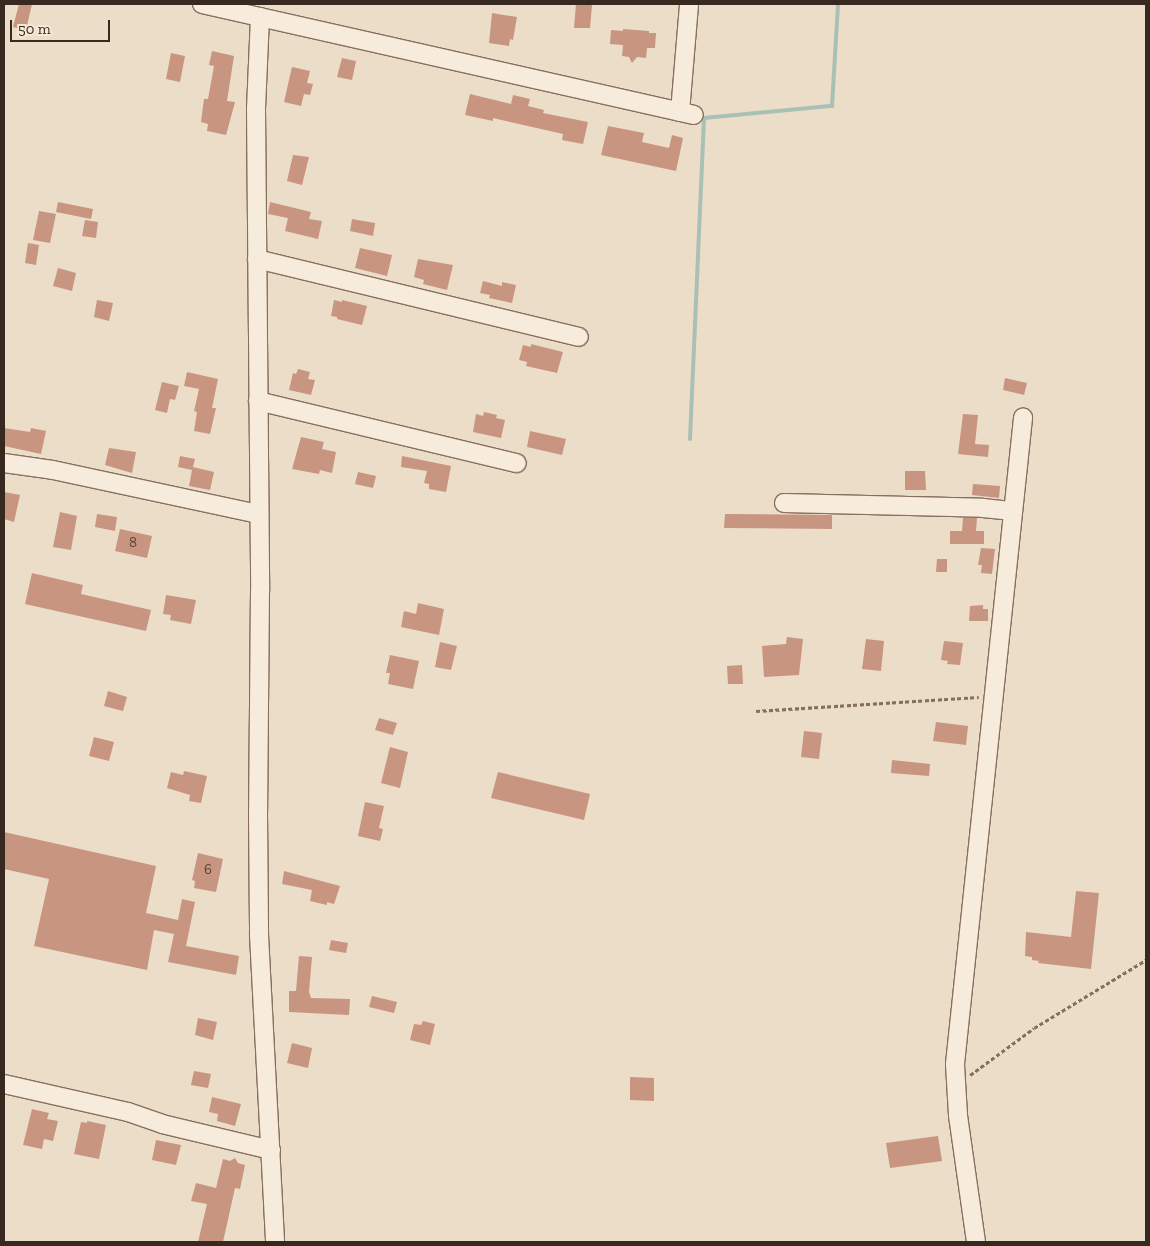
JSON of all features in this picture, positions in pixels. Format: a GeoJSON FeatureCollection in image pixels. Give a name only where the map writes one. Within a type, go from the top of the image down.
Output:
{"type":"FeatureCollection","features":[{"type":"Feature","properties":{"kind":"street"},"geometry":{"type":"LineString","coordinates":[[202,4],[687,113],[689,4]]}},
{"type":"Feature","properties":{"kind":"street"},"geometry":{"type":"LineString","coordinates":[[260,17],[256,109],[259,514],[259,935],[275,1242]]}},
{"type":"Feature","properties":{"kind":"street"},"geometry":{"type":"LineString","coordinates":[[257,259],[579,337]]}},
{"type":"Feature","properties":{"kind":"street"},"geometry":{"type":"LineString","coordinates":[[258,401],[518,463]]}},
{"type":"Feature","properties":{"kind":"street"},"geometry":{"type":"LineString","coordinates":[[976,1242],[956,1090],[957,1030],[1023,418]]}},
{"type":"Feature","properties":{"kind":"street"},"geometry":{"type":"LineString","coordinates":[[4,463],[53,470],[259,514]]}},
{"type":"Feature","properties":{"kind":"street"},"geometry":{"type":"LineString","coordinates":[[784,503],[983,508],[1013,511]]}},
{"type":"Feature","properties":{"kind":"street"},"geometry":{"type":"LineString","coordinates":[[4,1084],[128,1112],[162,1124],[270,1150]]}},
{"type":"Feature","properties":{"kind":"path"},"geometry":{"type":"LineString","coordinates":[[756,711],[993,696]]}},
{"type":"Feature","properties":{"kind":"path"},"geometry":{"type":"LineString","coordinates":[[956,1090],[968,1076],[1034,1028],[1146,960]]}},
{"type":"Feature","properties":{"kind":"building"},"geometry":{"type":"Polygon","coordinates":[[[19,4],[32,4],[26,30],[13,27],[19,4]]]}},
{"type":"Feature","properties":{"kind":"building"},"geometry":{"type":"Polygon","coordinates":[[[576,4],[592,5],[590,28],[574,28],[576,4]]]}},
{"type":"Feature","properties":{"kind":"building"},"geometry":{"type":"Polygon","coordinates":[[[492,13],[517,17],[513,40],[510,39],[509,46],[489,43],[492,13]]]}},
{"type":"Feature","properties":{"kind":"building"},"geometry":{"type":"Polygon","coordinates":[[[623,29],[656,33],[655,48],[647,48],[646,58],[637,57],[632,63],[629,57],[622,56],[623,45],[610,44],[611,30],[623,31],[623,29]]]}},
{"type":"Feature","properties":{"kind":"building"},"geometry":{"type":"Polygon","coordinates":[[[212,51],[234,56],[227,101],[235,102],[226,135],[207,131],[208,124],[201,122],[204,99],[208,99],[214,66],[209,65],[212,51]]]}},
{"type":"Feature","properties":{"kind":"building"},"geometry":{"type":"Polygon","coordinates":[[[171,53],[185,56],[180,82],[166,79],[171,53]]]}},
{"type":"Feature","properties":{"kind":"building"},"geometry":{"type":"Polygon","coordinates":[[[342,58],[356,61],[352,80],[337,77],[342,58]]]}},
{"type":"Feature","properties":{"kind":"building"},"geometry":{"type":"Polygon","coordinates":[[[292,67],[310,71],[307,83],[313,84],[310,95],[304,94],[301,106],[284,102],[292,67]]]}},
{"type":"Feature","properties":{"kind":"building"},"geometry":{"type":"Polygon","coordinates":[[[470,94],[511,104],[513,95],[530,99],[528,106],[544,110],[543,113],[588,122],[583,144],[562,140],[563,134],[493,118],[493,121],[465,115],[470,94]]]}},
{"type":"Feature","properties":{"kind":"building"},"geometry":{"type":"Polygon","coordinates":[[[608,126],[644,133],[642,142],[669,148],[672,135],[683,138],[676,171],[601,155],[608,126]]]}},
{"type":"Feature","properties":{"kind":"building"},"geometry":{"type":"Polygon","coordinates":[[[293,155],[309,157],[302,185],[287,181],[293,155]]]}},
{"type":"Feature","properties":{"kind":"building"},"geometry":{"type":"Polygon","coordinates":[[[58,202],[93,209],[91,219],[56,212],[58,202]]]}},
{"type":"Feature","properties":{"kind":"building"},"geometry":{"type":"Polygon","coordinates":[[[270,202],[311,212],[309,219],[322,221],[318,239],[285,231],[288,218],[268,214],[270,202]]]}},
{"type":"Feature","properties":{"kind":"building"},"geometry":{"type":"Polygon","coordinates":[[[39,211],[56,214],[50,243],[33,240],[39,211]]]}},
{"type":"Feature","properties":{"kind":"building"},"geometry":{"type":"Polygon","coordinates":[[[352,219],[375,223],[373,236],[350,231],[352,219]]]}},
{"type":"Feature","properties":{"kind":"building"},"geometry":{"type":"Polygon","coordinates":[[[85,220],[98,222],[96,238],[82,236],[85,220]]]}},
{"type":"Feature","properties":{"kind":"building"},"geometry":{"type":"Polygon","coordinates":[[[28,243],[39,245],[36,265],[25,263],[28,243]]]}},
{"type":"Feature","properties":{"kind":"building"},"geometry":{"type":"Polygon","coordinates":[[[360,248],[392,255],[387,276],[355,268],[360,248]]]}},
{"type":"Feature","properties":{"kind":"building"},"geometry":{"type":"Polygon","coordinates":[[[418,259],[453,265],[447,290],[423,284],[424,280],[414,277],[418,259]]]}},
{"type":"Feature","properties":{"kind":"building"},"geometry":{"type":"Polygon","coordinates":[[[58,268],[76,273],[72,291],[53,286],[58,268]]]}},
{"type":"Feature","properties":{"kind":"building"},"geometry":{"type":"Polygon","coordinates":[[[483,281],[502,286],[502,282],[516,285],[512,303],[489,298],[490,295],[480,293],[483,281]]]}},
{"type":"Feature","properties":{"kind":"building"},"geometry":{"type":"Polygon","coordinates":[[[97,300],[113,303],[109,321],[94,317],[97,300]]]}},
{"type":"Feature","properties":{"kind":"building"},"geometry":{"type":"Polygon","coordinates":[[[334,300],[367,306],[362,325],[331,316],[334,300]]]}},
{"type":"Feature","properties":{"kind":"building"},"geometry":{"type":"Polygon","coordinates":[[[531,344],[563,352],[557,373],[526,366],[527,362],[519,360],[523,345],[531,347],[531,344]]]}},
{"type":"Feature","properties":{"kind":"building"},"geometry":{"type":"Polygon","coordinates":[[[298,369],[310,372],[308,379],[315,380],[311,395],[289,390],[293,373],[296,374],[298,369]]]}},
{"type":"Feature","properties":{"kind":"building"},"geometry":{"type":"Polygon","coordinates":[[[187,372],[218,379],[212,408],[216,408],[210,434],[194,431],[197,412],[194,411],[199,389],[184,386],[187,372]]]}},
{"type":"Feature","properties":{"kind":"building"},"geometry":{"type":"Polygon","coordinates":[[[1005,378],[1027,383],[1024,395],[1003,390],[1005,378]]]}},
{"type":"Feature","properties":{"kind":"building"},"geometry":{"type":"Polygon","coordinates":[[[162,382],[179,386],[175,400],[170,399],[167,413],[155,410],[162,382]]]}},
{"type":"Feature","properties":{"kind":"building"},"geometry":{"type":"Polygon","coordinates":[[[484,412],[497,415],[496,418],[505,420],[501,438],[473,432],[476,414],[483,416],[484,412]]]}},
{"type":"Feature","properties":{"kind":"building"},"geometry":{"type":"Polygon","coordinates":[[[963,414],[978,415],[975,444],[989,445],[988,457],[958,454],[963,414]]]}},
{"type":"Feature","properties":{"kind":"building"},"geometry":{"type":"Polygon","coordinates":[[[4,428],[30,432],[31,428],[46,431],[41,454],[4,446],[4,428]]]}},
{"type":"Feature","properties":{"kind":"building"},"geometry":{"type":"Polygon","coordinates":[[[530,431],[566,439],[562,455],[527,447],[530,431]]]}},
{"type":"Feature","properties":{"kind":"building"},"geometry":{"type":"Polygon","coordinates":[[[301,437],[324,442],[322,449],[336,452],[332,473],[320,470],[319,474],[292,469],[301,437]]]}},
{"type":"Feature","properties":{"kind":"building"},"geometry":{"type":"Polygon","coordinates":[[[109,448],[136,452],[132,473],[105,465],[109,448]]]}},
{"type":"Feature","properties":{"kind":"building"},"geometry":{"type":"Polygon","coordinates":[[[180,456],[195,459],[193,467],[214,472],[210,490],[189,486],[192,470],[178,467],[180,456]]]}},
{"type":"Feature","properties":{"kind":"building"},"geometry":{"type":"Polygon","coordinates":[[[402,456],[451,466],[446,492],[429,489],[429,484],[424,483],[427,471],[401,467],[402,456]]]}},
{"type":"Feature","properties":{"kind":"building"},"geometry":{"type":"Polygon","coordinates":[[[905,471],[925,471],[926,490],[905,490],[905,471]]]}},
{"type":"Feature","properties":{"kind":"building"},"geometry":{"type":"Polygon","coordinates":[[[358,472],[376,476],[373,488],[355,484],[358,472]]]}},
{"type":"Feature","properties":{"kind":"building"},"geometry":{"type":"Polygon","coordinates":[[[973,484],[1000,486],[999,498],[972,495],[973,484]]]}},
{"type":"Feature","properties":{"kind":"building"},"geometry":{"type":"Polygon","coordinates":[[[4,492],[20,495],[14,522],[4,519],[4,492]]]}},
{"type":"Feature","properties":{"kind":"building"},"geometry":{"type":"Polygon","coordinates":[[[60,512],[77,516],[71,550],[53,547],[60,512]]]}},
{"type":"Feature","properties":{"kind":"building"},"geometry":{"type":"Polygon","coordinates":[[[97,514],[117,517],[115,531],[95,527],[97,514]]]}},
{"type":"Feature","properties":{"kind":"building"},"geometry":{"type":"Polygon","coordinates":[[[725,514],[832,515],[832,529],[724,528],[725,514]]]}},
{"type":"Feature","properties":{"kind":"building"},"geometry":{"type":"Polygon","coordinates":[[[963,518],[977,518],[976,531],[984,531],[984,544],[950,544],[950,531],[962,531],[963,518]]]}},
{"type":"Feature","properties":{"kind":"building"},"geometry":{"type":"Polygon","coordinates":[[[120,529],[152,536],[147,558],[115,551],[120,529]]]}},
{"type":"Feature","properties":{"kind":"building"},"geometry":{"type":"Polygon","coordinates":[[[981,548],[995,549],[992,574],[981,573],[982,565],[978,565],[981,548]]]}},
{"type":"Feature","properties":{"kind":"building"},"geometry":{"type":"Polygon","coordinates":[[[937,559],[947,559],[947,572],[936,572],[937,559]]]}},
{"type":"Feature","properties":{"kind":"building"},"geometry":{"type":"Polygon","coordinates":[[[32,573],[83,585],[81,594],[151,610],[146,631],[25,604],[32,573]]]}},
{"type":"Feature","properties":{"kind":"building"},"geometry":{"type":"Polygon","coordinates":[[[166,595],[196,600],[191,624],[170,620],[171,615],[163,614],[166,595]]]}},
{"type":"Feature","properties":{"kind":"building"},"geometry":{"type":"Polygon","coordinates":[[[418,603],[444,609],[439,635],[401,627],[404,611],[416,614],[418,603]]]}},
{"type":"Feature","properties":{"kind":"building"},"geometry":{"type":"Polygon","coordinates":[[[983,605],[983,609],[988,609],[988,621],[969,621],[970,606],[983,605]]]}},
{"type":"Feature","properties":{"kind":"building"},"geometry":{"type":"Polygon","coordinates":[[[787,637],[803,639],[799,675],[764,677],[762,646],[786,644],[787,637]]]}},
{"type":"Feature","properties":{"kind":"building"},"geometry":{"type":"Polygon","coordinates":[[[866,639],[884,641],[881,671],[862,669],[866,639]]]}},
{"type":"Feature","properties":{"kind":"building"},"geometry":{"type":"Polygon","coordinates":[[[944,641],[963,643],[960,665],[947,664],[948,661],[941,660],[944,641]]]}},
{"type":"Feature","properties":{"kind":"building"},"geometry":{"type":"Polygon","coordinates":[[[440,642],[457,646],[451,670],[435,667],[440,642]]]}},
{"type":"Feature","properties":{"kind":"building"},"geometry":{"type":"Polygon","coordinates":[[[390,655],[419,661],[413,689],[388,684],[390,673],[386,673],[390,655]]]}},
{"type":"Feature","properties":{"kind":"building"},"geometry":{"type":"Polygon","coordinates":[[[742,665],[743,684],[728,684],[727,666],[742,665]]]}},
{"type":"Feature","properties":{"kind":"building"},"geometry":{"type":"Polygon","coordinates":[[[108,691],[127,697],[123,711],[104,706],[108,691]]]}},
{"type":"Feature","properties":{"kind":"building"},"geometry":{"type":"Polygon","coordinates":[[[379,718],[397,723],[393,735],[375,730],[379,718]]]}},
{"type":"Feature","properties":{"kind":"building"},"geometry":{"type":"Polygon","coordinates":[[[936,722],[968,726],[966,745],[933,741],[936,722]]]}},
{"type":"Feature","properties":{"kind":"building"},"geometry":{"type":"Polygon","coordinates":[[[804,731],[822,733],[819,759],[801,757],[804,731]]]}},
{"type":"Feature","properties":{"kind":"building"},"geometry":{"type":"Polygon","coordinates":[[[94,737],[114,742],[109,761],[89,756],[94,737]]]}},
{"type":"Feature","properties":{"kind":"building"},"geometry":{"type":"Polygon","coordinates":[[[390,747],[408,752],[400,788],[381,783],[390,747]]]}},
{"type":"Feature","properties":{"kind":"building"},"geometry":{"type":"Polygon","coordinates":[[[892,760],[930,764],[929,776],[891,773],[892,760]]]}},
{"type":"Feature","properties":{"kind":"building"},"geometry":{"type":"Polygon","coordinates":[[[184,771],[207,776],[201,803],[189,801],[190,795],[167,788],[171,772],[183,775],[184,771]]]}},
{"type":"Feature","properties":{"kind":"building"},"geometry":{"type":"Polygon","coordinates":[[[498,772],[590,794],[584,820],[491,798],[498,772]]]}},
{"type":"Feature","properties":{"kind":"building"},"geometry":{"type":"Polygon","coordinates":[[[365,802],[384,806],[379,828],[383,829],[380,841],[358,836],[365,802]]]}},
{"type":"Feature","properties":{"kind":"building"},"geometry":{"type":"Polygon","coordinates":[[[4,832],[156,866],[146,913],[178,920],[182,899],[195,902],[186,946],[239,956],[236,975],[168,962],[174,934],[154,930],[147,970],[34,946],[49,879],[4,869],[4,832]]]}},
{"type":"Feature","properties":{"kind":"building"},"geometry":{"type":"Polygon","coordinates":[[[198,853],[223,859],[216,892],[194,888],[195,881],[192,880],[198,853]]]}},
{"type":"Feature","properties":{"kind":"building"},"geometry":{"type":"Polygon","coordinates":[[[284,871],[340,886],[334,904],[327,902],[327,905],[310,901],[312,890],[282,884],[284,871]]]}},
{"type":"Feature","properties":{"kind":"building"},"geometry":{"type":"Polygon","coordinates":[[[1076,891],[1099,893],[1091,969],[1038,963],[1039,961],[1032,960],[1032,957],[1025,956],[1026,932],[1071,937],[1076,891]]]}},
{"type":"Feature","properties":{"kind":"building"},"geometry":{"type":"Polygon","coordinates":[[[331,940],[348,943],[346,953],[329,950],[331,940]]]}},
{"type":"Feature","properties":{"kind":"building"},"geometry":{"type":"Polygon","coordinates":[[[299,956],[312,957],[309,992],[311,998],[350,999],[349,1015],[289,1012],[289,991],[296,991],[299,956]]]}},
{"type":"Feature","properties":{"kind":"building"},"geometry":{"type":"Polygon","coordinates":[[[372,996],[397,1002],[394,1013],[369,1007],[372,996]]]}},
{"type":"Feature","properties":{"kind":"building"},"geometry":{"type":"Polygon","coordinates":[[[198,1018],[217,1022],[213,1040],[195,1035],[198,1018]]]}},
{"type":"Feature","properties":{"kind":"building"},"geometry":{"type":"Polygon","coordinates":[[[423,1021],[435,1024],[430,1045],[410,1040],[414,1024],[421,1025],[423,1021]]]}},
{"type":"Feature","properties":{"kind":"building"},"geometry":{"type":"Polygon","coordinates":[[[292,1043],[312,1048],[308,1068],[287,1063],[292,1043]]]}},
{"type":"Feature","properties":{"kind":"building"},"geometry":{"type":"Polygon","coordinates":[[[194,1071],[211,1074],[208,1088],[191,1085],[194,1071]]]}},
{"type":"Feature","properties":{"kind":"building"},"geometry":{"type":"Polygon","coordinates":[[[630,1077],[654,1078],[654,1101],[630,1100],[630,1077]]]}},
{"type":"Feature","properties":{"kind":"building"},"geometry":{"type":"Polygon","coordinates":[[[212,1097],[241,1104],[235,1126],[217,1121],[218,1114],[209,1112],[212,1097]]]}},
{"type":"Feature","properties":{"kind":"building"},"geometry":{"type":"Polygon","coordinates":[[[32,1109],[49,1113],[47,1119],[58,1121],[53,1141],[44,1139],[42,1149],[23,1145],[32,1109]]]}},
{"type":"Feature","properties":{"kind":"building"},"geometry":{"type":"Polygon","coordinates":[[[87,1121],[106,1125],[99,1159],[74,1154],[81,1122],[87,1123],[87,1121]]]}},
{"type":"Feature","properties":{"kind":"building"},"geometry":{"type":"Polygon","coordinates":[[[938,1136],[942,1161],[890,1168],[886,1143],[938,1136]]]}},
{"type":"Feature","properties":{"kind":"building"},"geometry":{"type":"Polygon","coordinates":[[[156,1140],[181,1145],[176,1165],[152,1160],[156,1140]]]}},
{"type":"Feature","properties":{"kind":"building"},"geometry":{"type":"Polygon","coordinates":[[[235,1158],[238,1163],[245,1165],[240,1189],[235,1188],[223,1242],[198,1242],[207,1204],[191,1201],[196,1183],[216,1188],[223,1159],[230,1161],[235,1158]]]}},
{"type":"Feature","properties":{"kind":"waterway"},"geometry":{"type":"LineString","coordinates":[[690,439],[704,118],[832,106],[838,4]]}}]}
